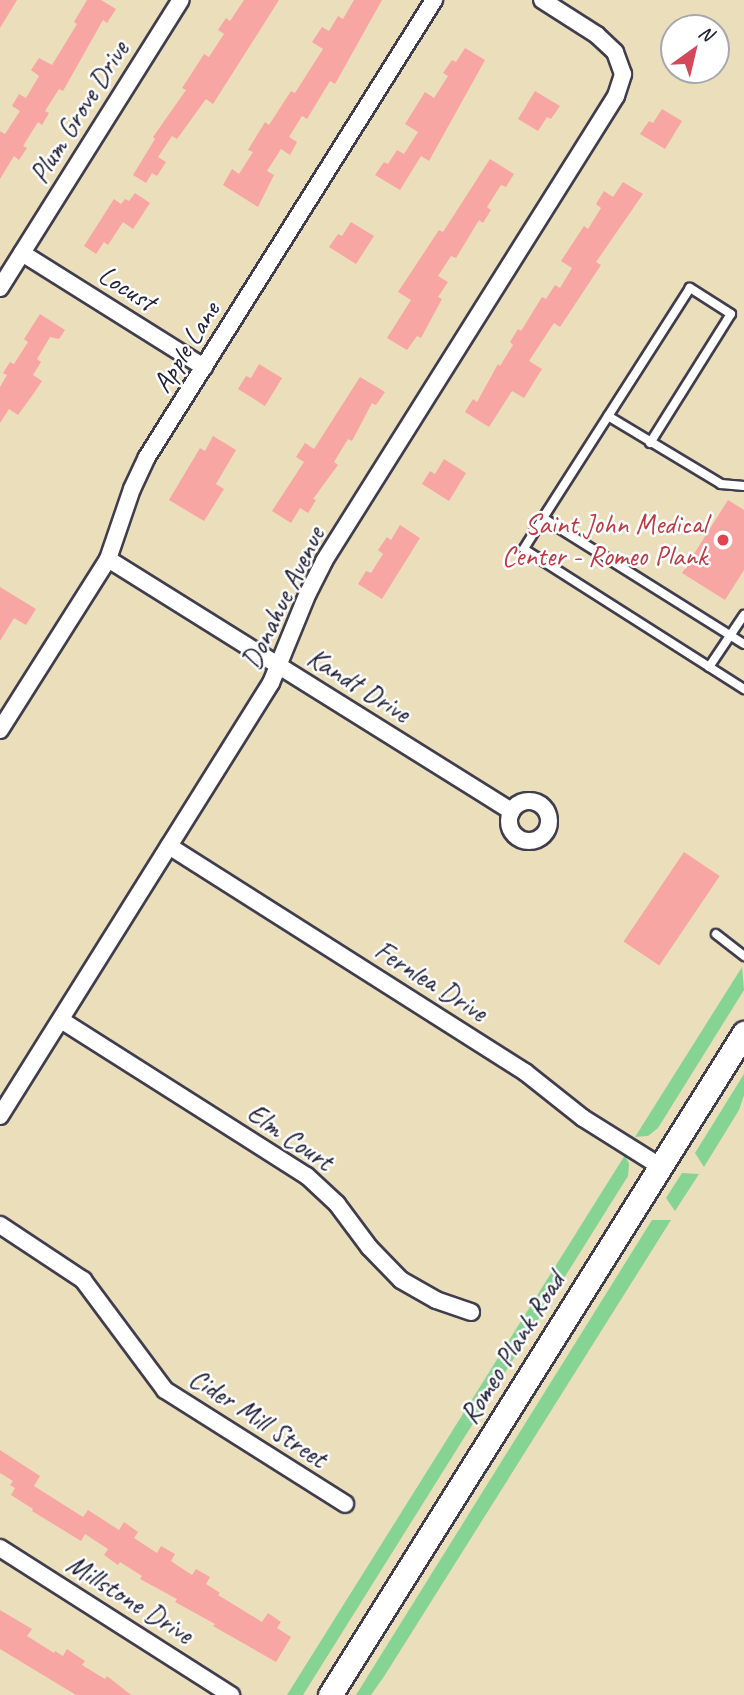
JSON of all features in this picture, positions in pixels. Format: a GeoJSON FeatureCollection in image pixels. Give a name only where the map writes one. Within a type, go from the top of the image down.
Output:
{"type":"FeatureCollection","features":[{"type":"Feature","properties":{"kind":"main road","name":"Romeo Plank Road"},"geometry":{"type":"LineString","coordinates":[[330,1695],[744,1033]]}},
{"type":"Feature","properties":{"kind":"street","name":"Plum Grove Drive"},"geometry":{"type":"LineString","coordinates":[[0,288],[180,0]]}},
{"type":"Feature","properties":{"kind":"street","name":"Apple Lane"},"geometry":{"type":"LineString","coordinates":[[0,730],[108,559],[139,474],[434,0]]}},
{"type":"Feature","properties":{"kind":"street","name":"Donahue Avenue"},"geometry":{"type":"LineString","coordinates":[[0,1116],[280,666],[319,570],[616,96],[622,74],[621,63],[597,35],[542,0]]}},
{"type":"Feature","properties":{"kind":"street","name":"Locust"},"geometry":{"type":"LineString","coordinates":[[22,253],[204,367]]}},
{"type":"Feature","properties":{"kind":"street","name":"Kandt Drive"},"geometry":{"type":"LineString","coordinates":[[108,559],[512,811]]}},
{"type":"Feature","properties":{"kind":"street","name":"Fernlea Drive"},"geometry":{"type":"LineString","coordinates":[[169,846],[525,1072],[583,1118],[661,1167]]}},
{"type":"Feature","properties":{"kind":"street","name":"Elm Court"},"geometry":{"type":"LineString","coordinates":[[61,1020],[307,1176],[337,1204],[369,1247],[401,1280],[436,1300],[471,1312]]}},
{"type":"Feature","properties":{"kind":"street","name":"Cider Mill Street"},"geometry":{"type":"LineString","coordinates":[[0,1226],[83,1280],[165,1390],[345,1504]]}},
{"type":"Feature","properties":{"kind":"street","name":"Millstone Drive"},"geometry":{"type":"LineString","coordinates":[[0,1548],[231,1695]]}},
{"type":"Feature","properties":{"kind":"lane"},"geometry":{"type":"LineString","coordinates":[[650,443],[731,314],[690,288],[524,549],[744,689]]}},
{"type":"Feature","properties":{"kind":"lane"},"geometry":{"type":"LineString","coordinates":[[608,416],[721,484],[744,486]]}},
{"type":"Feature","properties":{"kind":"lane"},"geometry":{"type":"LineString","coordinates":[[543,518],[744,644]]}},
{"type":"Feature","properties":{"kind":"lane"},"geometry":{"type":"LineString","coordinates":[[709,667],[744,615]]}},
{"type":"Feature","properties":{"kind":"lane"},"geometry":{"type":"LineString","coordinates":[[716,934],[744,956]]}},
{"type":"Feature","properties":{"kind":"green space"},"geometry":{"type":"Polygon","coordinates":[[[742,967],[744,990],[658,1128],[648,1136],[635,1137],[742,967]]]}},
{"type":"Feature","properties":{"kind":"green space"},"geometry":{"type":"Polygon","coordinates":[[[744,1074],[744,1095],[739,1110],[704,1167],[695,1153],[744,1074]]]}},
{"type":"Feature","properties":{"kind":"green space"},"geometry":{"type":"Polygon","coordinates":[[[625,1155],[629,1164],[628,1176],[303,1695],[287,1695],[625,1155]]]}},
{"type":"Feature","properties":{"kind":"green space"},"geometry":{"type":"Polygon","coordinates":[[[682,1173],[699,1174],[675,1211],[666,1198],[682,1173]]]}},
{"type":"Feature","properties":{"kind":"green space"},"geometry":{"type":"Polygon","coordinates":[[[652,1220],[671,1220],[385,1675],[371,1695],[356,1695],[652,1220]]]}},
{"type":"Feature","properties":{"kind":"building"},"geometry":{"type":"Polygon","coordinates":[[[0,0],[17,0],[0,28],[0,0]]]}},
{"type":"Feature","properties":{"kind":"building"},"geometry":{"type":"Polygon","coordinates":[[[87,0],[101,0],[116,9],[107,23],[103,20],[63,91],[59,89],[45,111],[49,113],[42,125],[38,122],[23,146],[27,148],[19,160],[14,156],[0,179],[0,131],[5,134],[20,111],[12,106],[19,94],[26,98],[39,76],[31,70],[39,58],[52,65],[77,24],[74,22],[87,0]]]}},
{"type":"Feature","properties":{"kind":"building"},"geometry":{"type":"Polygon","coordinates":[[[244,0],[279,0],[213,104],[206,99],[177,139],[172,136],[158,157],[166,162],[157,176],[152,173],[146,183],[133,175],[155,139],[153,137],[186,90],[182,88],[204,54],[209,57],[224,34],[218,30],[226,18],[230,21],[244,0]]]}},
{"type":"Feature","properties":{"kind":"building"},"geometry":{"type":"Polygon","coordinates":[[[354,0],[382,0],[335,84],[330,81],[307,119],[302,116],[289,137],[297,142],[290,155],[281,149],[267,171],[274,175],[258,207],[223,185],[232,169],[239,174],[253,152],[248,150],[265,122],[269,125],[291,91],[295,93],[323,49],[312,42],[322,27],[329,31],[338,16],[343,19],[354,0]]]}},
{"type":"Feature","properties":{"kind":"building"},"geometry":{"type":"Polygon","coordinates":[[[465,48],[485,60],[429,161],[421,156],[400,190],[375,175],[384,162],[388,164],[397,150],[404,154],[418,132],[405,124],[425,92],[434,98],[448,76],[443,73],[452,60],[456,62],[465,48]]]}},
{"type":"Feature","properties":{"kind":"building"},"geometry":{"type":"Polygon","coordinates":[[[535,91],[560,106],[551,119],[547,117],[538,131],[518,119],[535,91]]]}},
{"type":"Feature","properties":{"kind":"building"},"geometry":{"type":"Polygon","coordinates":[[[662,109],[682,121],[665,149],[640,134],[649,121],[653,123],[662,109]]]}},
{"type":"Feature","properties":{"kind":"building"},"geometry":{"type":"Polygon","coordinates":[[[490,159],[514,174],[506,187],[501,185],[487,207],[491,210],[483,223],[479,220],[456,258],[451,256],[438,276],[448,282],[438,297],[442,299],[421,338],[417,336],[407,350],[387,338],[411,300],[398,292],[439,230],[443,232],[490,159]]]}},
{"type":"Feature","properties":{"kind":"building"},"geometry":{"type":"Polygon","coordinates":[[[623,182],[643,194],[596,262],[601,265],[560,327],[554,323],[529,361],[542,369],[524,398],[512,391],[489,427],[465,412],[473,399],[477,402],[498,364],[500,366],[513,345],[510,342],[518,329],[521,331],[542,297],[546,299],[555,285],[560,288],[572,268],[561,261],[584,226],[588,229],[601,208],[596,204],[604,191],[613,197],[623,182]]]}},
{"type":"Feature","properties":{"kind":"building"},"geometry":{"type":"Polygon","coordinates":[[[135,193],[150,203],[133,229],[123,222],[108,245],[104,242],[96,254],[84,246],[114,199],[121,204],[125,199],[129,201],[135,193]]]}},
{"type":"Feature","properties":{"kind":"building"},"geometry":{"type":"Polygon","coordinates":[[[351,222],[374,236],[356,264],[329,247],[338,234],[342,236],[351,222]]]}},
{"type":"Feature","properties":{"kind":"building"},"geometry":{"type":"Polygon","coordinates":[[[40,314],[65,330],[59,339],[50,337],[37,359],[41,362],[33,375],[42,381],[34,393],[18,415],[9,409],[0,423],[0,387],[7,375],[3,373],[10,362],[14,364],[28,342],[24,339],[40,314]]]}},
{"type":"Feature","properties":{"kind":"building"},"geometry":{"type":"Polygon","coordinates":[[[259,364],[282,378],[265,406],[238,389],[246,376],[251,378],[259,364]]]}},
{"type":"Feature","properties":{"kind":"building"},"geometry":{"type":"Polygon","coordinates":[[[360,377],[385,392],[376,405],[372,403],[352,441],[348,439],[334,462],[338,465],[313,499],[316,500],[308,513],[300,508],[291,523],[272,511],[304,462],[296,457],[305,443],[314,449],[360,377]]]}},
{"type":"Feature","properties":{"kind":"building"},"geometry":{"type":"Polygon","coordinates":[[[213,436],[236,450],[216,484],[224,489],[204,521],[169,500],[200,448],[205,451],[213,436]]]}},
{"type":"Feature","properties":{"kind":"building"},"geometry":{"type":"Polygon","coordinates":[[[444,459],[466,473],[449,501],[422,484],[430,471],[435,474],[444,459]]]}},
{"type":"Feature","properties":{"kind":"building","name":"Saint John Medical Center - Romeo Plank"},"geometry":{"type":"Polygon","coordinates":[[[728,500],[744,510],[744,570],[725,600],[682,573],[728,500]]]}},
{"type":"Feature","properties":{"kind":"building"},"geometry":{"type":"Polygon","coordinates":[[[400,525],[420,538],[382,599],[358,584],[366,571],[371,573],[383,554],[378,550],[387,537],[391,540],[400,525]]]}},
{"type":"Feature","properties":{"kind":"building"},"geometry":{"type":"Polygon","coordinates":[[[0,587],[36,609],[26,625],[14,618],[0,641],[0,587]]]}},
{"type":"Feature","properties":{"kind":"building"},"geometry":{"type":"Polygon","coordinates":[[[684,852],[720,876],[659,966],[624,942],[684,852]]]}},
{"type":"Feature","properties":{"kind":"building"},"geometry":{"type":"Polygon","coordinates":[[[0,1450],[40,1476],[34,1486],[83,1517],[88,1510],[119,1530],[124,1522],[138,1532],[134,1538],[157,1553],[161,1546],[175,1554],[171,1561],[192,1575],[196,1569],[210,1577],[206,1584],[220,1593],[218,1595],[262,1622],[268,1613],[281,1622],[277,1628],[291,1637],[276,1662],[175,1602],[177,1599],[140,1579],[142,1576],[120,1562],[118,1565],[104,1555],[108,1549],[85,1534],[81,1541],[11,1495],[15,1488],[10,1485],[13,1481],[0,1473],[0,1450]]]}},
{"type":"Feature","properties":{"kind":"building"},"geometry":{"type":"Polygon","coordinates":[[[0,1610],[32,1629],[27,1636],[63,1656],[67,1649],[85,1661],[82,1665],[105,1679],[107,1676],[131,1695],[76,1695],[0,1649],[0,1610]]]}},
{"type":"Feature","properties":{"kind":"place","name":"Saint John Medical Center - Romeo Plank"},"geometry":{"type":"Point","coordinates":[723,540]}}]}
